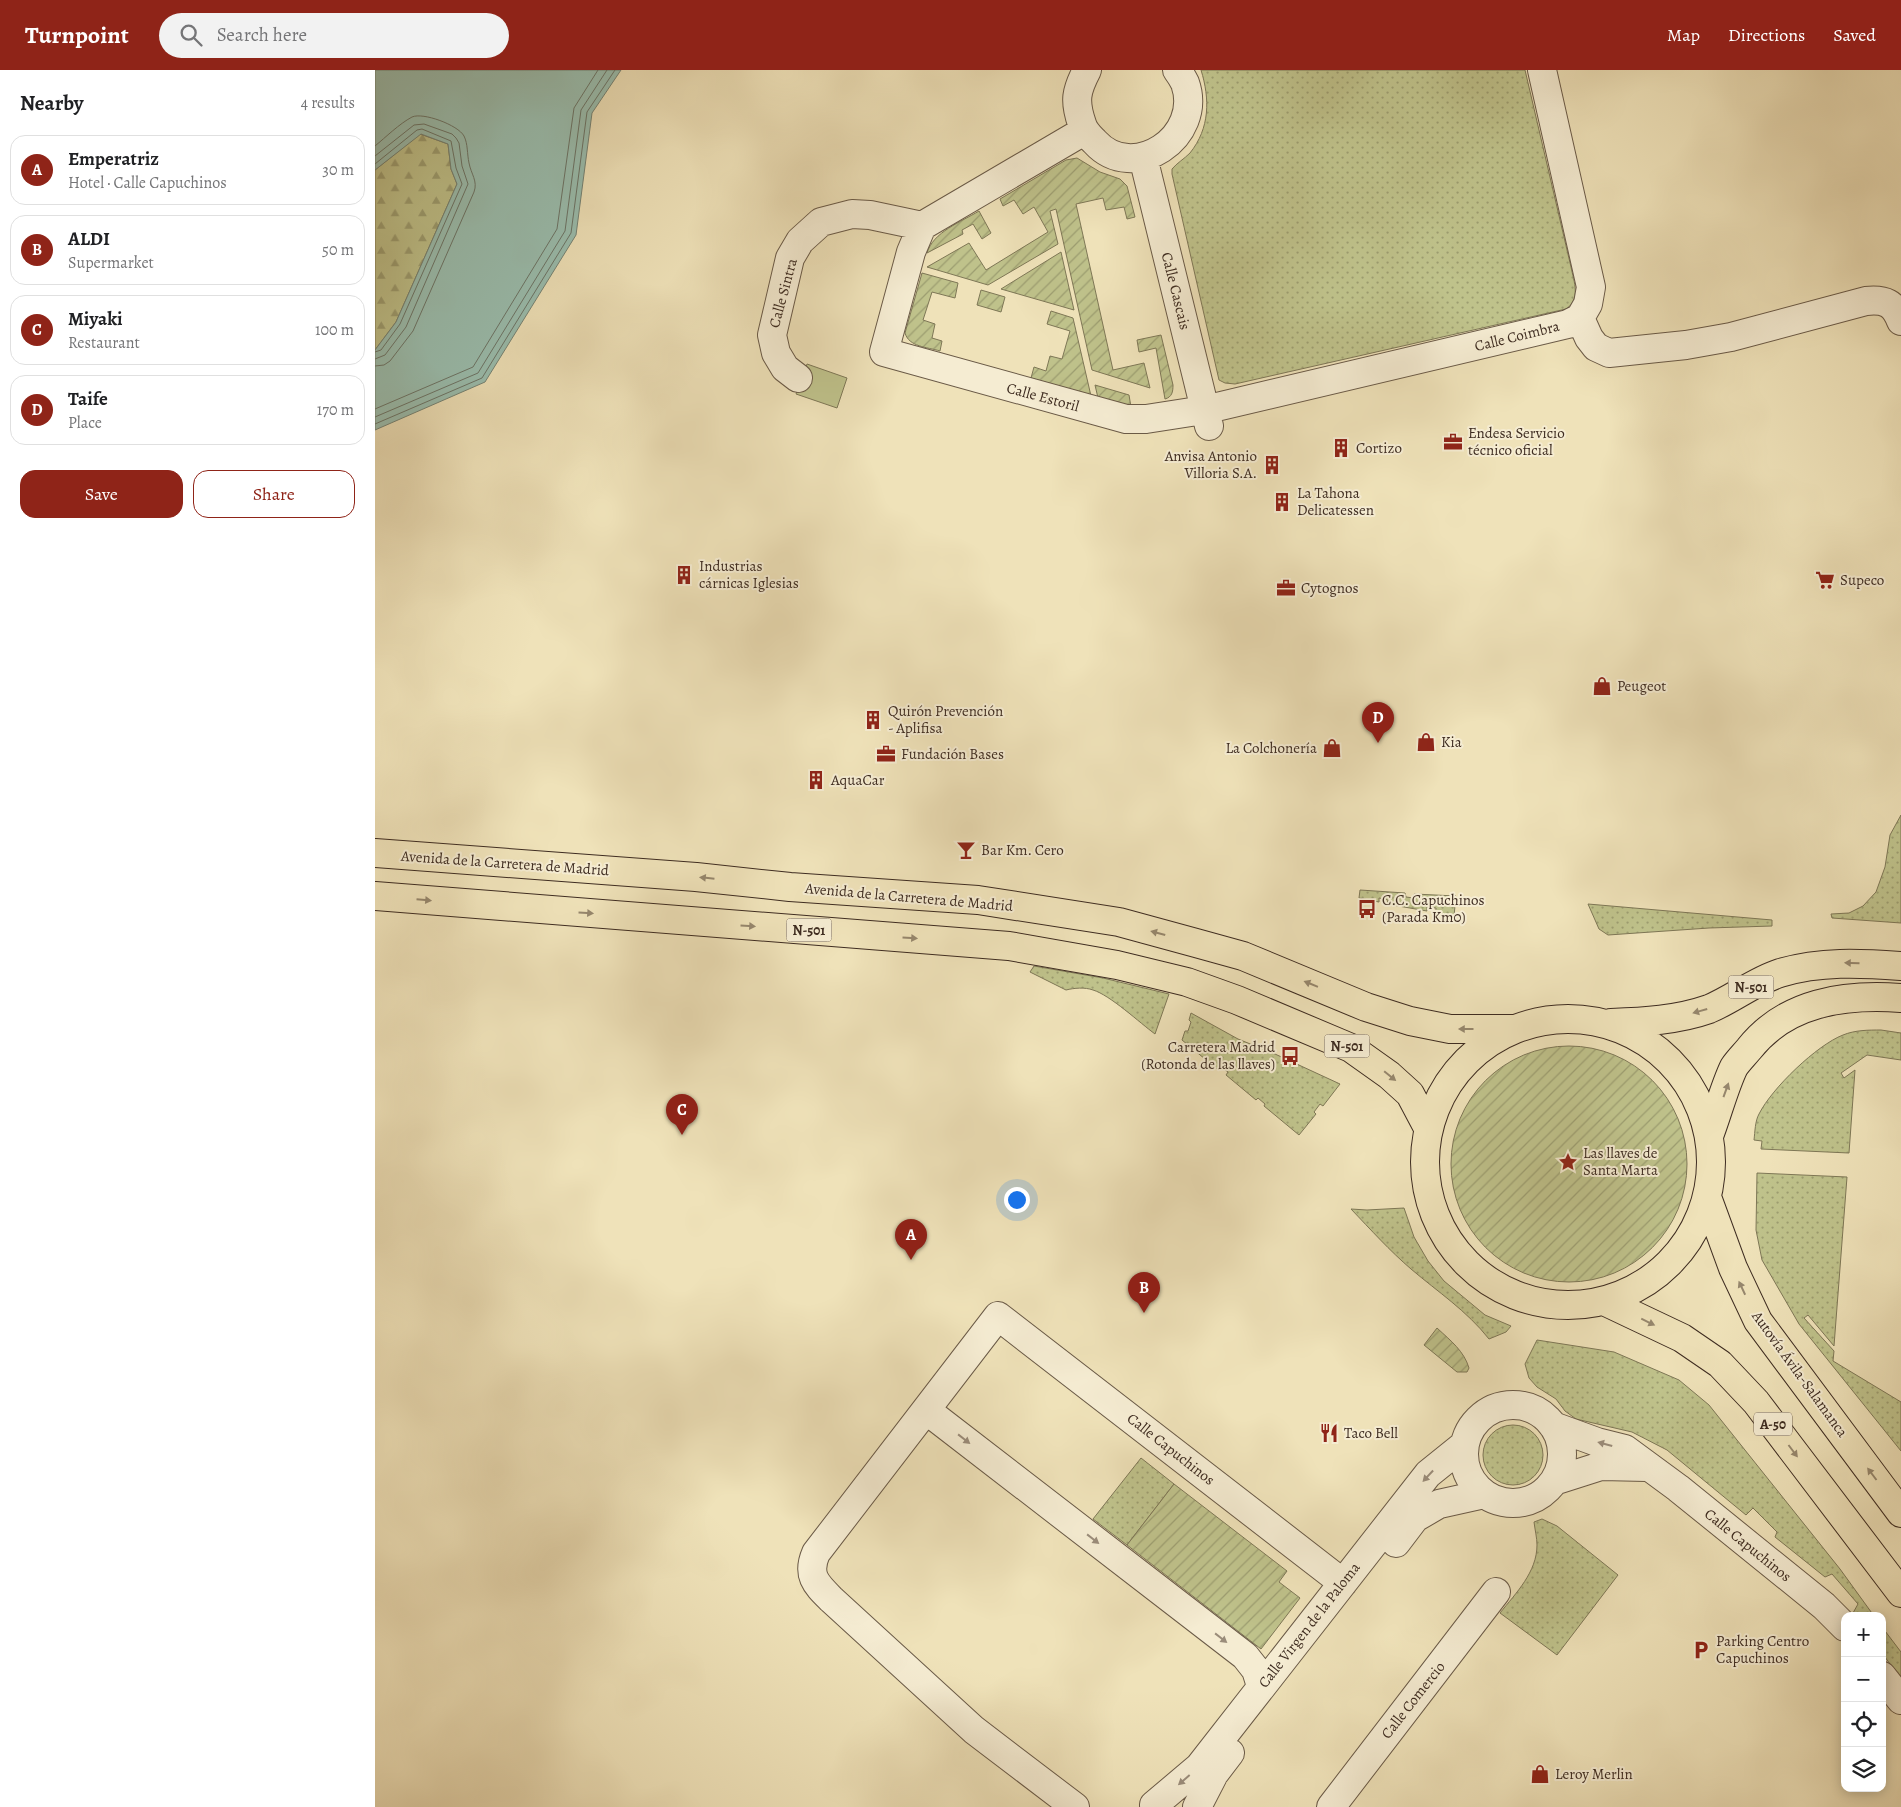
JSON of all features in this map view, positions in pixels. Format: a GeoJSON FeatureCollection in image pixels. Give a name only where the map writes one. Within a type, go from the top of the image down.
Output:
{"type":"FeatureCollection","features":[{"type":"Feature","properties":{"kind":"highway","name":"Avenida de la Carretera de Madrid"},"geometry":{"type":"LineString","coordinates":[[375,853],[978,900],[1119,922],[1243,956],[1366,1007],[1411,1021],[1449,1029],[1515,1029]]}},
{"type":"Feature","properties":{"kind":"highway","name":"N-501"},"geometry":{"type":"LineString","coordinates":[[375,896],[1009,946],[1117,965],[1187,982],[1237,1000],[1351,1048],[1389,1075],[1410,1094],[1428,1128]]}},
{"type":"Feature","properties":{"kind":"highway","name":"N-501"},"geometry":{"type":"LineString","coordinates":[[1603,1023],[1643,1022],[1701,1011],[1777,974],[1799,968],[1832,963],[1901,966]]}},
{"type":"Feature","properties":{"kind":"highway","name":"N-501"},"geometry":{"type":"LineString","coordinates":[[1709,1136],[1735,1067],[1759,1037],[1783,1019],[1811,1006],[1842,998],[1878,996],[1901,998]]}},
{"type":"Feature","properties":{"kind":"highway"},"geometry":{"type":"LineString","coordinates":[[1559,1019],[1603,1023],[1641,1039],[1673,1064],[1696,1097],[1709,1136],[1712,1166],[1707,1196],[1693,1232],[1670,1263],[1640,1286],[1604,1301],[1572,1305],[1539,1302],[1505,1291],[1474,1271],[1449,1244],[1433,1211],[1425,1176],[1425,1151],[1428,1128],[1440,1096],[1460,1068],[1485,1045],[1515,1029],[1559,1019]]}},
{"type":"Feature","properties":{"kind":"highway","name":"Autovía Ávila-Salamanca"},"geometry":{"type":"LineString","coordinates":[[1707,1196],[1733,1268],[1758,1321],[1901,1513]]}},
{"type":"Feature","properties":{"kind":"highway","name":"A-50"},"geometry":{"type":"LineString","coordinates":[[1604,1301],[1682,1338],[1720,1364],[1756,1402],[1901,1593]]}},
{"type":"Feature","properties":{"kind":"street"},"geometry":{"type":"LineString","coordinates":[[1087,70],[1078,86],[1077,110],[1084,131],[1100,148],[1120,157],[1143,157],[1161,150],[1175,138],[1185,121],[1188,102],[1185,83],[1177,70]]}},
{"type":"Feature","properties":{"kind":"street","name":"Calle Coimbra"},"geometry":{"type":"LineString","coordinates":[[1207,418],[1544,331],[1568,324],[1580,318],[1587,304],[1591,287],[1543,70]]}},
{"type":"Feature","properties":{"kind":"street"},"geometry":{"type":"LineString","coordinates":[[922,226],[1084,131]]}},
{"type":"Feature","properties":{"kind":"street","name":"Calle Cascais"},"geometry":{"type":"LineString","coordinates":[[1143,157],[1207,418]]}},
{"type":"Feature","properties":{"kind":"street","name":"Calle Sintra"},"geometry":{"type":"LineString","coordinates":[[798,378],[785,368],[776,353],[772,335],[790,258],[800,241],[821,222],[852,214],[870,214],[922,226]]}},
{"type":"Feature","properties":{"kind":"street","name":"Calle Estoril"},"geometry":{"type":"LineString","coordinates":[[922,226],[911,252],[884,352],[1126,419],[1207,418]]}},
{"type":"Feature","properties":{"kind":"street"},"geometry":{"type":"LineString","coordinates":[[1580,318],[1596,348],[1609,353],[1686,345],[1731,337],[1866,301],[1878,300],[1887,302],[1895,309],[1901,321]]}},
{"type":"Feature","properties":{"kind":"street","name":"Calle Capuchinos"},"geometry":{"type":"LineString","coordinates":[[925,1410],[998,1316],[1343,1583]]}},
{"type":"Feature","properties":{"kind":"street"},"geometry":{"type":"LineString","coordinates":[[1505,1406],[1527,1407],[1542,1414],[1553,1426],[1561,1444],[1562,1463],[1554,1481],[1539,1496],[1519,1503],[1501,1502],[1484,1494],[1471,1481],[1464,1463],[1464,1445],[1472,1427],[1485,1414],[1505,1406]]}},
{"type":"Feature","properties":{"kind":"street"},"geometry":{"type":"LineString","coordinates":[[1075,1807],[974,1730],[832,1600],[816,1584],[812,1574],[816,1553],[925,1410],[1245,1656],[1256,1670],[1261,1686]]}},
{"type":"Feature","properties":{"kind":"street","name":"Calle Capuchinos"},"geometry":{"type":"LineString","coordinates":[[1553,1426],[1597,1442],[1625,1449],[1678,1488],[1824,1606],[1841,1624]]}},
{"type":"Feature","properties":{"kind":"street","name":"Calle Virgen de la Paloma"},"geometry":{"type":"LineString","coordinates":[[1152,1806],[1199,1767],[1428,1474],[1464,1445]]}},
{"type":"Feature","properties":{"kind":"street"},"geometry":{"type":"LineString","coordinates":[[1554,1481],[1601,1466],[1647,1467]]}},
{"type":"Feature","properties":{"kind":"street","name":"Calle Virgen de la Paloma"},"geometry":{"type":"LineString","coordinates":[[1197,1807],[1214,1774],[1415,1518],[1439,1504],[1484,1494]]}},
{"type":"Feature","properties":{"kind":"street","name":"Calle Comercio"},"geometry":{"type":"LineString","coordinates":[[1331,1807],[1496,1592]]}},
{"type":"Feature","properties":{"kind":"street"},"geometry":{"type":"LineString","coordinates":[[1886,1681],[1901,1700]]}},
{"type":"Feature","properties":{"kind":"green space"},"geometry":{"type":"Polygon","coordinates":[[[1201,70],[1525,70],[1574,278],[1575,295],[1571,305],[1566,309],[1235,384],[1219,380],[1172,174],[1172,169],[1190,153],[1197,143],[1205,123],[1207,102],[1201,70]]]}},
{"type":"Feature","properties":{"kind":"green space"},"geometry":{"type":"Polygon","coordinates":[[[420,134],[448,144],[451,169],[457,184],[396,322],[375,350],[375,170],[420,134]]]}},
{"type":"Feature","properties":{"kind":"green space"},"geometry":{"type":"Polygon","coordinates":[[[1077,158],[1100,172],[1120,179],[1127,186],[1135,217],[1127,219],[1124,207],[1106,210],[1103,198],[1076,204],[1113,370],[1144,363],[1150,388],[1092,370],[1056,209],[1050,211],[1058,244],[988,285],[927,267],[969,243],[986,270],[1048,232],[1034,207],[1023,214],[1014,200],[1003,206],[1000,199],[1066,160],[1077,158]]]}},
{"type":"Feature","properties":{"kind":"green space"},"geometry":{"type":"Polygon","coordinates":[[[979,211],[991,233],[982,239],[973,224],[962,230],[963,234],[927,253],[930,246],[941,233],[979,211]]]}},
{"type":"Feature","properties":{"kind":"green space"},"geometry":{"type":"Polygon","coordinates":[[[1061,252],[1074,310],[1001,289],[1061,252]]]}},
{"type":"Feature","properties":{"kind":"green space"},"geometry":{"type":"Polygon","coordinates":[[[922,273],[958,283],[955,298],[932,292],[923,320],[935,324],[932,338],[942,341],[940,351],[914,344],[907,338],[905,333],[922,273]]]}},
{"type":"Feature","properties":{"kind":"green space"},"geometry":{"type":"Polygon","coordinates":[[[981,290],[1005,297],[1001,312],[977,305],[981,290]]]}},
{"type":"Feature","properties":{"kind":"green space"},"geometry":{"type":"Polygon","coordinates":[[[1051,311],[1073,318],[1091,396],[1031,378],[1034,367],[1046,371],[1050,356],[1062,359],[1070,331],[1047,324],[1051,311]]]}},
{"type":"Feature","properties":{"kind":"green space"},"geometry":{"type":"Polygon","coordinates":[[[1161,335],[1173,385],[1172,394],[1165,399],[1156,348],[1139,352],[1137,340],[1161,335]]]}},
{"type":"Feature","properties":{"kind":"green space"},"geometry":{"type":"Polygon","coordinates":[[[807,364],[847,378],[837,408],[796,394],[807,364]]]}},
{"type":"Feature","properties":{"kind":"green space"},"geometry":{"type":"Polygon","coordinates":[[[1095,385],[1129,395],[1131,407],[1098,398],[1095,385]]]}},
{"type":"Feature","properties":{"kind":"green space"},"geometry":{"type":"Polygon","coordinates":[[[1901,815],[1901,923],[1832,918],[1831,914],[1849,913],[1863,906],[1876,892],[1885,867],[1890,835],[1901,815]]]}},
{"type":"Feature","properties":{"kind":"green space"},"geometry":{"type":"Polygon","coordinates":[[[1360,890],[1405,893],[1406,897],[1414,898],[1414,894],[1456,896],[1454,916],[1436,913],[1436,908],[1427,907],[1427,911],[1387,904],[1388,900],[1379,898],[1379,902],[1359,898],[1360,890]]]}},
{"type":"Feature","properties":{"kind":"green space"},"geometry":{"type":"Polygon","coordinates":[[[1588,904],[1772,920],[1772,926],[1608,935],[1599,929],[1588,904]]]}},
{"type":"Feature","properties":{"kind":"green space"},"geometry":{"type":"Polygon","coordinates":[[[1034,966],[1103,978],[1169,994],[1155,1034],[1116,1003],[1100,993],[1083,988],[1066,990],[1030,972],[1034,966]]]}},
{"type":"Feature","properties":{"kind":"green space"},"geometry":{"type":"Polygon","coordinates":[[[1191,1013],[1238,1039],[1340,1084],[1323,1106],[1320,1104],[1314,1112],[1316,1114],[1299,1135],[1264,1106],[1265,1104],[1258,1098],[1256,1100],[1226,1075],[1228,1072],[1220,1066],[1217,1069],[1182,1040],[1191,1022],[1189,1020],[1191,1013]]]}},
{"type":"Feature","properties":{"kind":"green space"},"geometry":{"type":"Polygon","coordinates":[[[1881,1030],[1901,1033],[1901,1060],[1867,1055],[1841,1073],[1844,1078],[1855,1070],[1849,1153],[1761,1149],[1762,1141],[1754,1140],[1758,1117],[1774,1092],[1796,1068],[1832,1040],[1843,1035],[1857,1031],[1881,1030]]]}},
{"type":"Feature","properties":{"kind":"green space"},"geometry":{"type":"Polygon","coordinates":[[[1557,1046],[1581,1046],[1603,1051],[1625,1060],[1653,1080],[1667,1098],[1678,1119],[1685,1141],[1687,1164],[1685,1187],[1678,1209],[1667,1230],[1653,1248],[1625,1268],[1603,1277],[1581,1282],[1557,1282],[1535,1277],[1513,1268],[1485,1248],[1465,1220],[1456,1198],[1451,1176],[1451,1152],[1456,1130],[1465,1108],[1485,1080],[1513,1060],[1535,1051],[1557,1046]]]}},
{"type":"Feature","properties":{"kind":"green space"},"geometry":{"type":"Polygon","coordinates":[[[1757,1173],[1847,1177],[1834,1346],[1808,1315],[1804,1318],[1834,1351],[1833,1361],[1901,1402],[1901,1451],[1799,1324],[1762,1260],[1756,1230],[1757,1173]]]}},
{"type":"Feature","properties":{"kind":"green space"},"geometry":{"type":"Polygon","coordinates":[[[1404,1208],[1414,1237],[1428,1261],[1444,1281],[1485,1315],[1511,1326],[1506,1332],[1489,1339],[1462,1311],[1396,1255],[1351,1209],[1404,1208]]]}},
{"type":"Feature","properties":{"kind":"green space"},"geometry":{"type":"Polygon","coordinates":[[[1437,1328],[1464,1356],[1469,1368],[1467,1372],[1457,1372],[1424,1345],[1437,1328]]]}},
{"type":"Feature","properties":{"kind":"green space"},"geometry":{"type":"Polygon","coordinates":[[[1537,1340],[1614,1352],[1679,1380],[1709,1405],[1840,1569],[1871,1612],[1854,1612],[1858,1604],[1832,1574],[1825,1577],[1775,1537],[1777,1532],[1753,1508],[1746,1515],[1667,1450],[1632,1432],[1576,1419],[1565,1411],[1556,1399],[1537,1387],[1529,1378],[1525,1364],[1537,1340]]]}},
{"type":"Feature","properties":{"kind":"green space"},"geometry":{"type":"Polygon","coordinates":[[[1513,1425],[1525,1427],[1538,1438],[1543,1455],[1541,1467],[1530,1480],[1513,1485],[1501,1483],[1488,1472],[1483,1455],[1485,1443],[1496,1430],[1513,1425]]]}},
{"type":"Feature","properties":{"kind":"green space"},"geometry":{"type":"Polygon","coordinates":[[[1141,1458],[1174,1484],[1127,1545],[1093,1519],[1141,1458]]]}},
{"type":"Feature","properties":{"kind":"green space"},"geometry":{"type":"Polygon","coordinates":[[[1174,1484],[1287,1571],[1279,1582],[1300,1598],[1261,1649],[1127,1545],[1174,1484]]]}},
{"type":"Feature","properties":{"kind":"green space"},"geometry":{"type":"Polygon","coordinates":[[[1542,1519],[1557,1526],[1618,1575],[1557,1655],[1500,1613],[1530,1573],[1537,1545],[1534,1522],[1542,1519]]]}},
{"type":"Feature","properties":{"kind":"green space"},"geometry":{"type":"Polygon","coordinates":[[[1886,1632],[1901,1652],[1901,1679],[1886,1658],[1886,1632]]]}},
{"type":"Feature","properties":{"kind":"water"},"geometry":{"type":"Polygon","coordinates":[[[375,70],[621,70],[592,113],[576,235],[485,382],[375,430],[375,350],[396,322],[457,184],[451,169],[448,144],[421,134],[375,170],[375,70]]]}},
{"type":"Feature","properties":{"kind":"place","name":"Endesa Servicio técnico oficial"},"geometry":{"type":"Point","coordinates":[1453,442]}},
{"type":"Feature","properties":{"kind":"place","name":"Cortizo"},"geometry":{"type":"Point","coordinates":[1341,448]}},
{"type":"Feature","properties":{"kind":"place","name":"Anvisa Antonio Villoria S.A."},"geometry":{"type":"Point","coordinates":[1272,465]}},
{"type":"Feature","properties":{"kind":"place","name":"La Tahona Delicatessen"},"geometry":{"type":"Point","coordinates":[1282,502]}},
{"type":"Feature","properties":{"kind":"place","name":"Industrias cárnicas Iglesias"},"geometry":{"type":"Point","coordinates":[684,575]}},
{"type":"Feature","properties":{"kind":"place","name":"Supeco"},"geometry":{"type":"Point","coordinates":[1825,580]}},
{"type":"Feature","properties":{"kind":"place","name":"Cytognos"},"geometry":{"type":"Point","coordinates":[1286,588]}},
{"type":"Feature","properties":{"kind":"place","name":"Peugeot"},"geometry":{"type":"Point","coordinates":[1602,686]}},
{"type":"Feature","properties":{"kind":"place","name":"Quirón Prevención - Aplifisa"},"geometry":{"type":"Point","coordinates":[873,720]}},
{"type":"Feature","properties":{"kind":"place","name":"Kia"},"geometry":{"type":"Point","coordinates":[1426,742]}},
{"type":"Feature","properties":{"kind":"place","name":"Taife"},"geometry":{"type":"Point","coordinates":[1378,743]}},
{"type":"Feature","properties":{"kind":"place","name":"La Colchonería"},"geometry":{"type":"Point","coordinates":[1332,748]}},
{"type":"Feature","properties":{"kind":"place","name":"Fundación Bases"},"geometry":{"type":"Point","coordinates":[886,754]}},
{"type":"Feature","properties":{"kind":"place","name":"AquaCar"},"geometry":{"type":"Point","coordinates":[816,780]}},
{"type":"Feature","properties":{"kind":"place","name":"Bar Km. Cero"},"geometry":{"type":"Point","coordinates":[966,850]}},
{"type":"Feature","properties":{"kind":"place","name":"C.C. Capuchinos (Parada Km0)"},"geometry":{"type":"Point","coordinates":[1367,909]}},
{"type":"Feature","properties":{"kind":"place","name":"Carretera Madrid (Rotonda de las llaves)"},"geometry":{"type":"Point","coordinates":[1290,1056]}},
{"type":"Feature","properties":{"kind":"place","name":"Miyaki"},"geometry":{"type":"Point","coordinates":[682,1135]}},
{"type":"Feature","properties":{"kind":"place","name":"Las llaves de Santa Marta"},"geometry":{"type":"Point","coordinates":[1568,1162]}},
{"type":"Feature","properties":{"kind":"place","name":"Emperatriz"},"geometry":{"type":"Point","coordinates":[911,1260]}},
{"type":"Feature","properties":{"kind":"place","name":"ALDI"},"geometry":{"type":"Point","coordinates":[1144,1313]}},
{"type":"Feature","properties":{"kind":"place","name":"Taco Bell"},"geometry":{"type":"Point","coordinates":[1329,1433]}},
{"type":"Feature","properties":{"kind":"place","name":"Parking Centro Capuchinos"},"geometry":{"type":"Point","coordinates":[1701,1650]}},
{"type":"Feature","properties":{"kind":"place","name":"Leroy Merlin"},"geometry":{"type":"Point","coordinates":[1540,1774]}}]}
